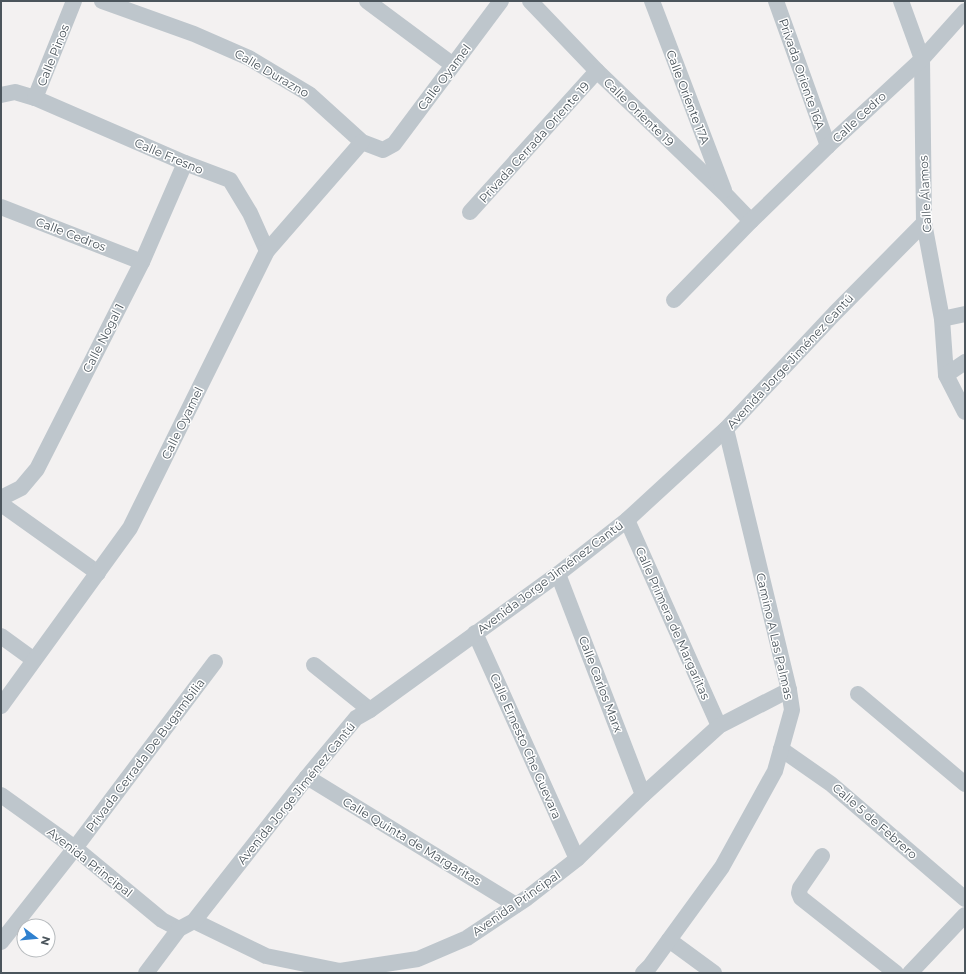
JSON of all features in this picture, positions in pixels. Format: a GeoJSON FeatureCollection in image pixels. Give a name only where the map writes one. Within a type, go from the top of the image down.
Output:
{"type":"FeatureCollection","features":[{"type":"Feature","properties":{"kind":"street","name":"Calle Pinos"},"geometry":{"type":"LineString","coordinates":[[6,91],[35,98],[74,1]]}},
{"type":"Feature","properties":{"kind":"street","name":"Calle Durazno"},"geometry":{"type":"LineString","coordinates":[[102,1],[194,34],[249,58],[309,94],[362,142],[383,150]]}},
{"type":"Feature","properties":{"kind":"street"},"geometry":{"type":"LineString","coordinates":[[367,1],[453,65]]}},
{"type":"Feature","properties":{"kind":"street","name":"Calle Oyamel"},"geometry":{"type":"LineString","coordinates":[[383,150],[394,144],[501,1]]}},
{"type":"Feature","properties":{"kind":"street","name":"Calle Oriente 19"},"geometry":{"type":"LineString","coordinates":[[530,1],[597,71],[725,194],[751,221]]}},
{"type":"Feature","properties":{"kind":"street","name":"Calle Oriente 17A"},"geometry":{"type":"LineString","coordinates":[[652,1],[725,194]]}},
{"type":"Feature","properties":{"kind":"street","name":"Privada Oriente 16A"},"geometry":{"type":"LineString","coordinates":[[776,1],[828,146]]}},
{"type":"Feature","properties":{"kind":"street","name":"Calle Álamos"},"geometry":{"type":"LineString","coordinates":[[901,1],[922,59],[924,223],[942,319],[946,375]]}},
{"type":"Feature","properties":{"kind":"street","name":"Calle Cedro"},"geometry":{"type":"LineString","coordinates":[[674,300],[751,221],[828,146],[922,59],[965,11]]}},
{"type":"Feature","properties":{"kind":"street","name":"Privada Cerrada Oriente 19"},"geometry":{"type":"LineString","coordinates":[[470,212],[597,71]]}},
{"type":"Feature","properties":{"kind":"street","name":"Calle Fresno"},"geometry":{"type":"LineString","coordinates":[[35,98],[185,163],[230,180],[250,213],[267,251]]}},
{"type":"Feature","properties":{"kind":"street","name":"Calle Oyamel"},"geometry":{"type":"LineString","coordinates":[[1,706],[130,528],[267,251],[362,142]]}},
{"type":"Feature","properties":{"kind":"street","name":"Calle Nogal 1"},"geometry":{"type":"LineString","coordinates":[[1,498],[21,488],[37,470],[142,262],[185,163]]}},
{"type":"Feature","properties":{"kind":"street","name":"Calle Cedros"},"geometry":{"type":"LineString","coordinates":[[1,207],[142,262]]}},
{"type":"Feature","properties":{"kind":"street","name":"Avenida Jorge Jiménez Cantú"},"geometry":{"type":"LineString","coordinates":[[179,929],[194,921],[307,776],[356,718],[370,710],[558,574],[626,520],[726,429],[835,313],[924,223]]}},
{"type":"Feature","properties":{"kind":"street"},"geometry":{"type":"LineString","coordinates":[[942,319],[965,314]]}},
{"type":"Feature","properties":{"kind":"street"},"geometry":{"type":"LineString","coordinates":[[965,362],[946,375],[965,412]]}},
{"type":"Feature","properties":{"kind":"street","name":"Camino A Las Palmas"},"geometry":{"type":"LineString","coordinates":[[643,973],[650,966],[722,867],[775,771],[792,710],[789,690],[726,429]]}},
{"type":"Feature","properties":{"kind":"street"},"geometry":{"type":"LineString","coordinates":[[1,504],[98,573]]}},
{"type":"Feature","properties":{"kind":"street","name":"Calle Primera de Margaritas"},"geometry":{"type":"LineString","coordinates":[[626,520],[719,726]]}},
{"type":"Feature","properties":{"kind":"street","name":"Calle Carlos Marx"},"geometry":{"type":"LineString","coordinates":[[558,574],[643,795]]}},
{"type":"Feature","properties":{"kind":"street","name":"Calle Ernesto Che Guevara"},"geometry":{"type":"LineString","coordinates":[[475,633],[577,859]]}},
{"type":"Feature","properties":{"kind":"street"},"geometry":{"type":"LineString","coordinates":[[1,636],[34,660]]}},
{"type":"Feature","properties":{"kind":"street","name":"Privada Cerrada De Bugambilia"},"geometry":{"type":"LineString","coordinates":[[1,942],[75,848],[215,662]]}},
{"type":"Feature","properties":{"kind":"street"},"geometry":{"type":"LineString","coordinates":[[314,665],[370,710]]}},
{"type":"Feature","properties":{"kind":"street","name":"Avenida Principal"},"geometry":{"type":"LineString","coordinates":[[194,921],[266,956],[340,971],[418,959],[467,938],[516,905],[577,859],[643,795],[719,726],[789,690]]}},
{"type":"Feature","properties":{"kind":"street"},"geometry":{"type":"LineString","coordinates":[[858,694],[965,784]]}},
{"type":"Feature","properties":{"kind":"street","name":"Calle 5 de Febrero"},"geometry":{"type":"LineString","coordinates":[[781,749],[831,784],[965,899]]}},
{"type":"Feature","properties":{"kind":"street","name":"Calle Quinta de Margaritas"},"geometry":{"type":"LineString","coordinates":[[307,776],[516,905]]}},
{"type":"Feature","properties":{"kind":"street","name":"Avenida Principal"},"geometry":{"type":"LineString","coordinates":[[1,795],[75,848],[162,920],[179,929]]}},
{"type":"Feature","properties":{"kind":"street"},"geometry":{"type":"LineString","coordinates":[[822,856],[800,888],[799,893],[801,898],[896,973]]}},
{"type":"Feature","properties":{"kind":"street"},"geometry":{"type":"LineString","coordinates":[[910,973],[965,915]]}},
{"type":"Feature","properties":{"kind":"street"},"geometry":{"type":"LineString","coordinates":[[146,973],[179,929]]}},
{"type":"Feature","properties":{"kind":"street"},"geometry":{"type":"LineString","coordinates":[[669,940],[714,973]]}}]}
